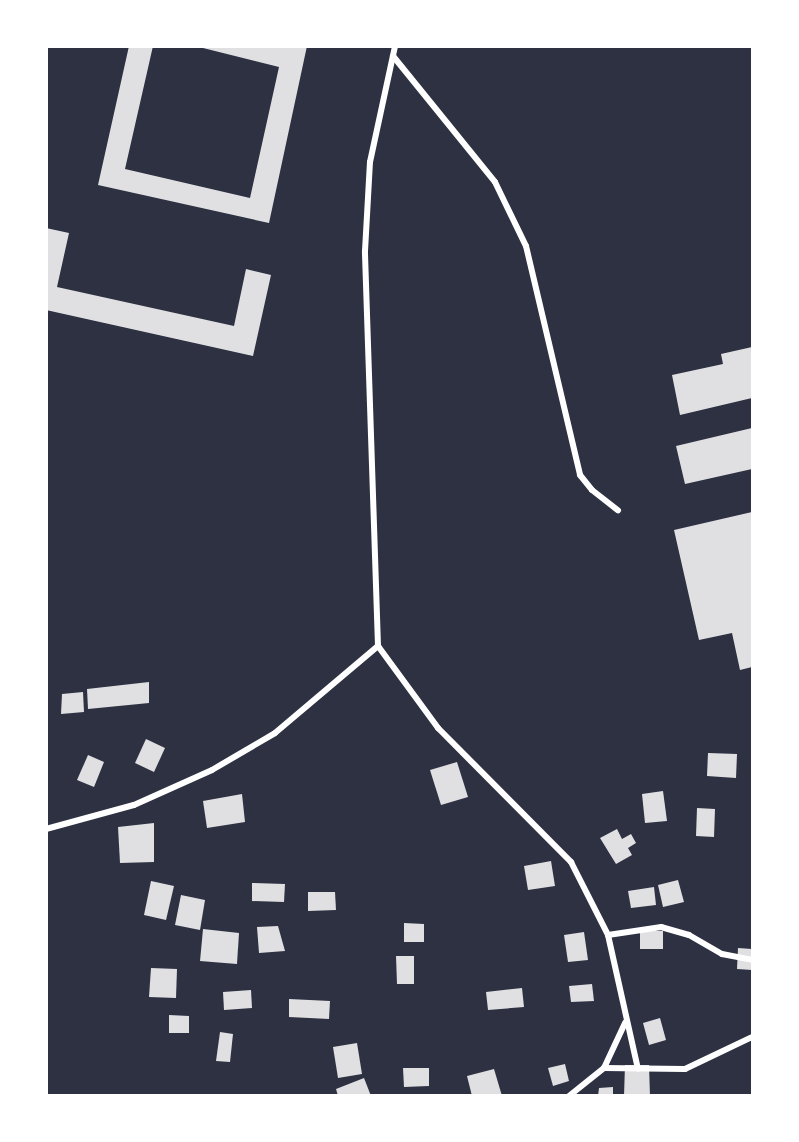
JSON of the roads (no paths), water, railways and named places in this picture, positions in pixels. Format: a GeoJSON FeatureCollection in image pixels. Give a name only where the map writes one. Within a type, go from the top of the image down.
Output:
{"type":"FeatureCollection","features":[{"type":"Feature","properties":{"kind":"street"},"geometry":{"type":"LineString","coordinates":[[395,46],[370,162],[365,251],[378,646],[438,728],[571,862],[608,935],[625,1023],[638,1069]]}},
{"type":"Feature","properties":{"kind":"street"},"geometry":{"type":"LineString","coordinates":[[393,56],[495,182],[526,246],[580,476],[592,490],[618,510]]}},
{"type":"Feature","properties":{"kind":"street"},"geometry":{"type":"LineString","coordinates":[[46,829],[134,805],[212,770],[275,733],[378,646]]}},
{"type":"Feature","properties":{"kind":"street"},"geometry":{"type":"LineString","coordinates":[[608,935],[661,927],[689,935],[722,954],[753,960]]}},
{"type":"Feature","properties":{"kind":"street"},"geometry":{"type":"LineString","coordinates":[[569,1095],[604,1068],[625,1023]]}},
{"type":"Feature","properties":{"kind":"street"},"geometry":{"type":"LineString","coordinates":[[604,1068],[686,1069],[753,1037]]}}]}
